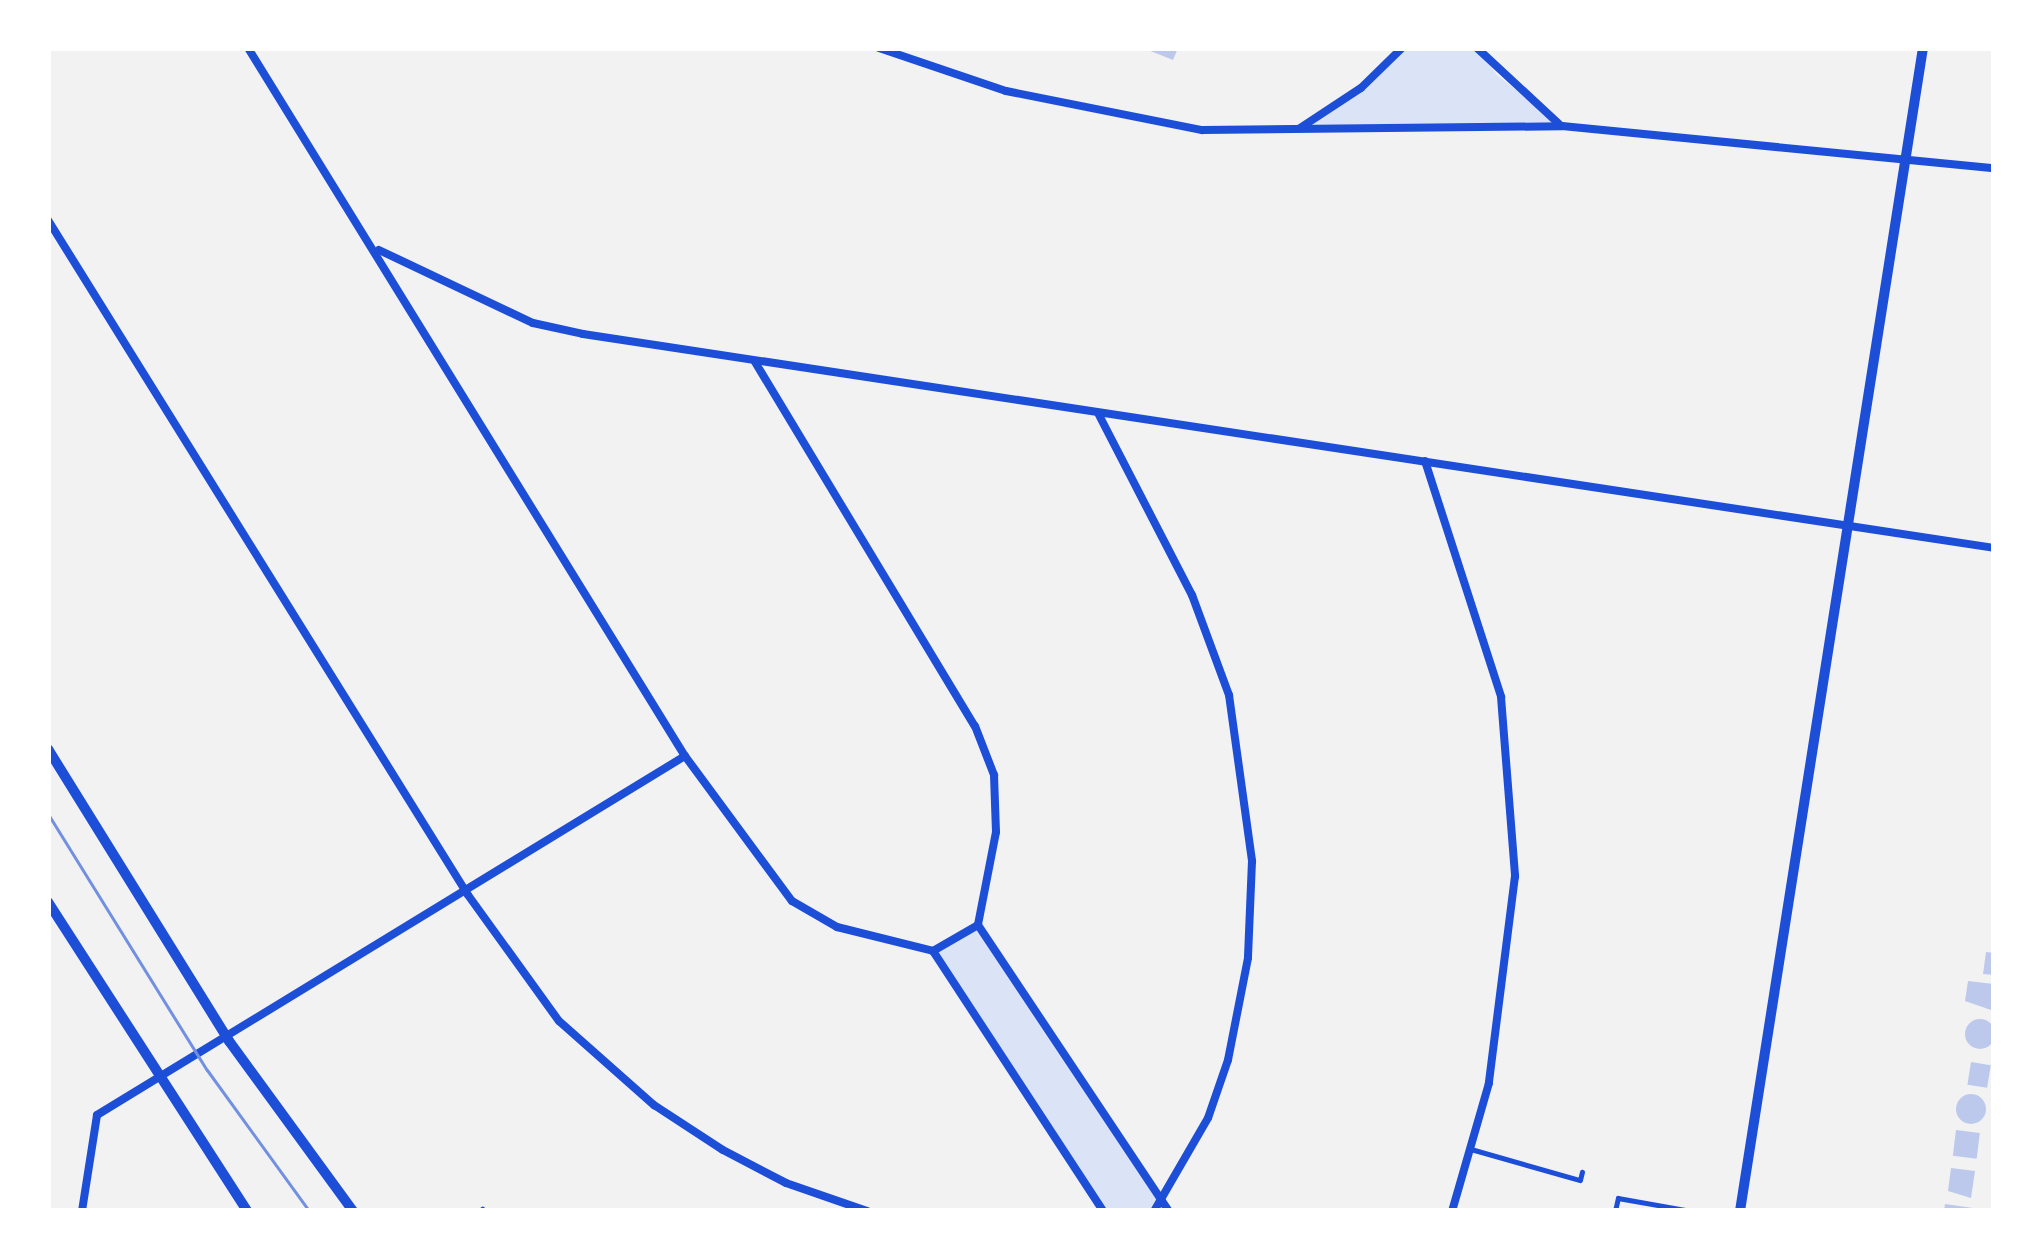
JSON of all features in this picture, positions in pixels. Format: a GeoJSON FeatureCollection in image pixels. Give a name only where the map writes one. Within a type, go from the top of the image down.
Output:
{"type":"FeatureCollection","features":[{"type":"Feature","properties":{"kind":"main road"},"geometry":{"type":"LineString","coordinates":[[1740,1211],[1924,48]]}},
{"type":"Feature","properties":{"kind":"main road"},"geometry":{"type":"LineString","coordinates":[[48,749],[229,1041],[353,1211]]}},
{"type":"Feature","properties":{"kind":"main road"},"geometry":{"type":"LineString","coordinates":[[48,902],[158,1080],[247,1211]]}},
{"type":"Feature","properties":{"kind":"street"},"geometry":{"type":"LineString","coordinates":[[248,48],[379,250],[686,756],[792,901],[837,927],[933,951],[1103,1211]]}},
{"type":"Feature","properties":{"kind":"street"},"geometry":{"type":"LineString","coordinates":[[879,48],[1093,111],[1202,130],[1562,126],[1994,168]]}},
{"type":"Feature","properties":{"kind":"street"},"geometry":{"type":"LineString","coordinates":[[1298,129],[1361,88],[1402,48]]}},
{"type":"Feature","properties":{"kind":"street"},"geometry":{"type":"LineString","coordinates":[[1477,48],[1497,75],[1562,126]]}},
{"type":"Feature","properties":{"kind":"street"},"geometry":{"type":"LineString","coordinates":[[48,220],[468,895],[559,1021],[654,1105],[786,1184],[868,1211]]}},
{"type":"Feature","properties":{"kind":"street"},"geometry":{"type":"LineString","coordinates":[[379,250],[533,322],[754,361],[1994,548]]}},
{"type":"Feature","properties":{"kind":"street"},"geometry":{"type":"LineString","coordinates":[[754,361],[975,726],[994,775],[996,832],[978,925],[1167,1208]]}},
{"type":"Feature","properties":{"kind":"street"},"geometry":{"type":"LineString","coordinates":[[1098,414],[1192,595],[1229,695],[1252,861],[1248,958],[1228,1060],[1167,1208]]}},
{"type":"Feature","properties":{"kind":"street"},"geometry":{"type":"LineString","coordinates":[[1425,461],[1496,677],[1510,788],[1511,947],[1472,1149],[1452,1211]]}},
{"type":"Feature","properties":{"kind":"street"},"geometry":{"type":"LineString","coordinates":[[82,1211],[97,1115],[229,1041],[686,756]]}},
{"type":"Feature","properties":{"kind":"street"},"geometry":{"type":"LineString","coordinates":[[933,951],[978,925]]}},
{"type":"Feature","properties":{"kind":"street"},"geometry":{"type":"LineString","coordinates":[[1154,1211],[1167,1208]]}},
{"type":"Feature","properties":{"kind":"lane"},"geometry":{"type":"LineString","coordinates":[[1472,1149],[1580,1180],[1582,1172]]}},
{"type":"Feature","properties":{"kind":"lane"},"geometry":{"type":"LineString","coordinates":[[1616,1211],[1618,1198],[1692,1211]]}},
{"type":"Feature","properties":{"kind":"shaded area"},"geometry":{"type":"Polygon","coordinates":[[[1402,48],[1477,48],[1497,75],[1562,126],[1298,129],[1361,88],[1402,48]]]}},
{"type":"Feature","properties":{"kind":"shaded area"},"geometry":{"type":"Polygon","coordinates":[[[978,925],[1169,1211],[1103,1211],[933,951],[978,925]]]}},
{"type":"Feature","properties":{"kind":"building"},"geometry":{"type":"Polygon","coordinates":[[[1143,48],[1178,48],[1173,60],[1143,48]]]}},
{"type":"Feature","properties":{"kind":"building"},"geometry":{"type":"Polygon","coordinates":[[[1986,952],[1994,953],[1994,975],[1983,974],[1986,952]]]}},
{"type":"Feature","properties":{"kind":"building"},"geometry":{"type":"Polygon","coordinates":[[[1968,981],[1994,984],[1994,1011],[1965,1001],[1968,981]]]}},
{"type":"Feature","properties":{"kind":"building"},"geometry":{"type":"Polygon","coordinates":[[[1980,1019],[1995,1034],[1980,1049],[1965,1034],[1980,1019]]]}},
{"type":"Feature","properties":{"kind":"building"},"geometry":{"type":"Polygon","coordinates":[[[1971,1062],[1991,1065],[1987,1088],[1967,1085],[1971,1062]]]}},
{"type":"Feature","properties":{"kind":"building"},"geometry":{"type":"Polygon","coordinates":[[[1971,1094],[1986,1109],[1971,1124],[1956,1109],[1971,1094]]]}},
{"type":"Feature","properties":{"kind":"building"},"geometry":{"type":"Polygon","coordinates":[[[1956,1130],[1980,1133],[1977,1159],[1953,1156],[1956,1130]]]}},
{"type":"Feature","properties":{"kind":"building"},"geometry":{"type":"Polygon","coordinates":[[[1951,1168],[1975,1171],[1971,1198],[1948,1191],[1951,1168]]]}},
{"type":"Feature","properties":{"kind":"building"},"geometry":{"type":"Polygon","coordinates":[[[1945,1204],[1973,1208],[1973,1211],[1944,1211],[1945,1204]]]}},
{"type":"Feature","properties":{"kind":"tram line"},"geometry":{"type":"LineString","coordinates":[[48,814],[207,1070],[309,1211]]}}]}
